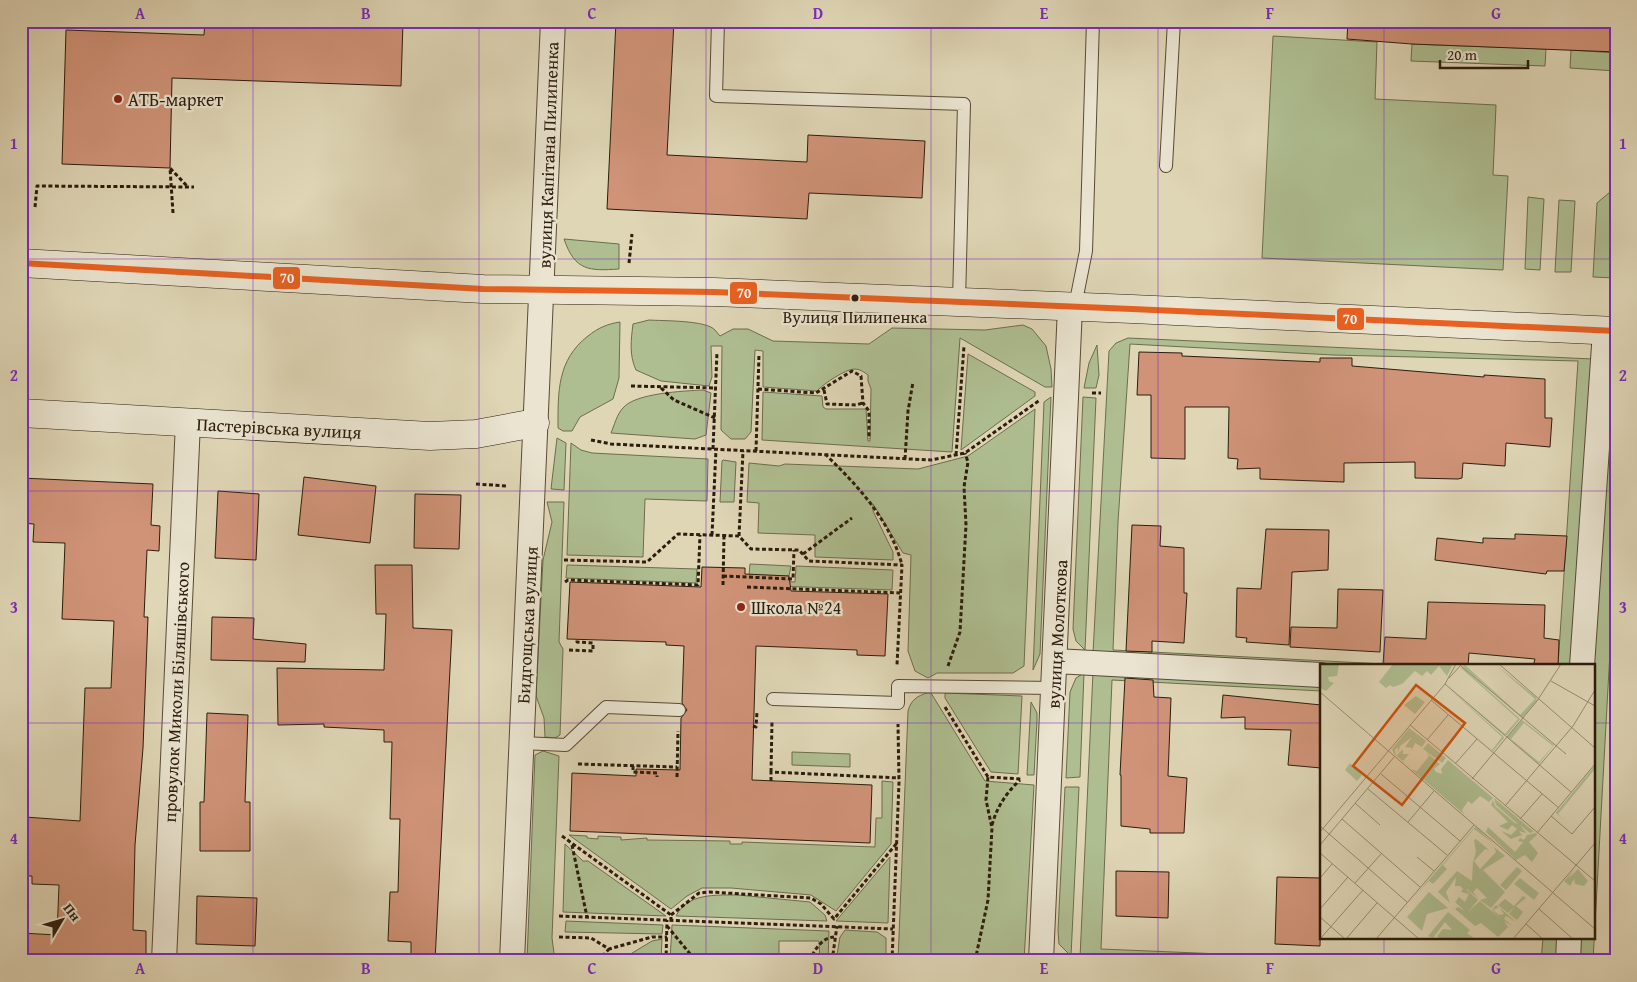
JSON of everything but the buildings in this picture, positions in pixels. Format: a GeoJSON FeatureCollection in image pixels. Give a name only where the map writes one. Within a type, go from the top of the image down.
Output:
{"type":"FeatureCollection","features":[{"type":"Feature","properties":{"kind":"main road"},"geometry":{"type":"LineString","coordinates":[[21,263],[483,289],[714,292],[1610,331]]}},
{"type":"Feature","properties":{"kind":"main road","name":"Пастерівська вулиця"},"geometry":{"type":"LineString","coordinates":[[21,412],[430,436],[476,434],[535,423]]}},
{"type":"Feature","properties":{"kind":"street","name":"вулиця Капітана Пилипенка"},"geometry":{"type":"LineString","coordinates":[[542,289],[554,21]]}},
{"type":"Feature","properties":{"kind":"street","name":"Бидгощська вулиця"},"geometry":{"type":"LineString","coordinates":[[512,961],[542,289]]}},
{"type":"Feature","properties":{"kind":"street","name":"вулиця Молоткова"},"geometry":{"type":"LineString","coordinates":[[1041,961],[1072,307]]}},
{"type":"Feature","properties":{"kind":"street"},"geometry":{"type":"LineString","coordinates":[[1582,664],[1610,331]]}},
{"type":"Feature","properties":{"kind":"street","name":"провулок Миколи Біляшівського"},"geometry":{"type":"LineString","coordinates":[[164,961],[188,422]]}},
{"type":"Feature","properties":{"kind":"street"},"geometry":{"type":"LineString","coordinates":[[1056,661],[1320,676]]}},
{"type":"Feature","properties":{"kind":"street"},"geometry":{"type":"LineString","coordinates":[[1568,961],[1569,940]]}},
{"type":"Feature","properties":{"kind":"lane"},"geometry":{"type":"LineString","coordinates":[[718,21],[716,96],[964,104],[959,302]]}},
{"type":"Feature","properties":{"kind":"lane"},"geometry":{"type":"LineString","coordinates":[[1072,307],[1086,251],[1092,21]]}},
{"type":"Feature","properties":{"kind":"lane"},"geometry":{"type":"LineString","coordinates":[[1166,166],[1174,21]]}},
{"type":"Feature","properties":{"kind":"lane"},"geometry":{"type":"LineString","coordinates":[[773,699],[898,703],[898,686],[1054,688]]}},
{"type":"Feature","properties":{"kind":"lane"},"geometry":{"type":"LineString","coordinates":[[522,743],[566,745],[606,707],[679,710]]}},
{"type":"Feature","properties":{"kind":"path"},"geometry":{"type":"LineString","coordinates":[[173,213],[170,168],[187,187]]}},
{"type":"Feature","properties":{"kind":"path"},"geometry":{"type":"LineString","coordinates":[[35,207],[36,186],[194,187]]}},
{"type":"Feature","properties":{"kind":"path"},"geometry":{"type":"LineString","coordinates":[[628,269],[632,234]]}},
{"type":"Feature","properties":{"kind":"path"},"geometry":{"type":"LineString","coordinates":[[956,455],[964,346]]}},
{"type":"Feature","properties":{"kind":"path"},"geometry":{"type":"LineString","coordinates":[[712,535],[717,352]]}},
{"type":"Feature","properties":{"kind":"path"},"geometry":{"type":"LineString","coordinates":[[756,451],[759,354]]}},
{"type":"Feature","properties":{"kind":"path"},"geometry":{"type":"LineString","coordinates":[[758,389],[816,393],[824,390],[830,383],[852,371],[856,372],[861,376],[863,403],[869,411],[870,439]]}},
{"type":"Feature","properties":{"kind":"path"},"geometry":{"type":"LineString","coordinates":[[904,459],[908,411],[913,382]]}},
{"type":"Feature","properties":{"kind":"path"},"geometry":{"type":"LineString","coordinates":[[632,386],[717,388]]}},
{"type":"Feature","properties":{"kind":"path"},"geometry":{"type":"LineString","coordinates":[[661,388],[674,400],[715,418]]}},
{"type":"Feature","properties":{"kind":"path"},"geometry":{"type":"LineString","coordinates":[[824,390],[827,404],[832,406],[863,403]]}},
{"type":"Feature","properties":{"kind":"path"},"geometry":{"type":"LineString","coordinates":[[591,440],[611,444],[931,460],[965,453],[1040,399]]}},
{"type":"Feature","properties":{"kind":"path"},"geometry":{"type":"LineString","coordinates":[[743,451],[739,536],[751,549],[799,550],[809,562],[902,565]]}},
{"type":"Feature","properties":{"kind":"path"},"geometry":{"type":"LineString","coordinates":[[946,671],[960,632],[966,525],[964,486],[968,462],[965,453]]}},
{"type":"Feature","properties":{"kind":"path"},"geometry":{"type":"LineString","coordinates":[[825,454],[872,504],[898,552],[902,565],[897,651]]}},
{"type":"Feature","properties":{"kind":"path"},"geometry":{"type":"LineString","coordinates":[[476,484],[515,487]]}},
{"type":"Feature","properties":{"kind":"path"},"geometry":{"type":"LineString","coordinates":[[803,554],[852,518]]}},
{"type":"Feature","properties":{"kind":"path"},"geometry":{"type":"LineString","coordinates":[[564,560],[647,562],[678,534],[739,536]]}},
{"type":"Feature","properties":{"kind":"path"},"geometry":{"type":"LineString","coordinates":[[566,582],[568,580],[698,585],[700,535]]}},
{"type":"Feature","properties":{"kind":"path"},"geometry":{"type":"LineString","coordinates":[[723,585],[724,536]]}},
{"type":"Feature","properties":{"kind":"path"},"geometry":{"type":"LineString","coordinates":[[723,576],[793,579],[794,550]]}},
{"type":"Feature","properties":{"kind":"path"},"geometry":{"type":"LineString","coordinates":[[747,587],[900,593]]}},
{"type":"Feature","properties":{"kind":"path"},"geometry":{"type":"LineString","coordinates":[[569,650],[593,651],[593,643],[577,642],[577,639]]}},
{"type":"Feature","properties":{"kind":"path"},"geometry":{"type":"LineString","coordinates":[[938,686],[940,699],[988,777],[986,800],[992,828]]}},
{"type":"Feature","properties":{"kind":"path"},"geometry":{"type":"LineString","coordinates":[[754,726],[756,727],[757,698],[773,699],[770,781]]}},
{"type":"Feature","properties":{"kind":"path"},"geometry":{"type":"LineString","coordinates":[[892,961],[899,778],[898,703]]}},
{"type":"Feature","properties":{"kind":"path"},"geometry":{"type":"LineString","coordinates":[[677,777],[679,710]]}},
{"type":"Feature","properties":{"kind":"path"},"geometry":{"type":"LineString","coordinates":[[575,764],[677,767]]}},
{"type":"Feature","properties":{"kind":"path"},"geometry":{"type":"LineString","coordinates":[[633,766],[633,772],[657,773],[657,776]]}},
{"type":"Feature","properties":{"kind":"path"},"geometry":{"type":"LineString","coordinates":[[771,772],[899,778]]}},
{"type":"Feature","properties":{"kind":"path"},"geometry":{"type":"LineString","coordinates":[[975,961],[988,900],[992,828],[995,813],[1003,798],[1022,779],[988,777]]}},
{"type":"Feature","properties":{"kind":"path"},"geometry":{"type":"LineString","coordinates":[[562,836],[671,914]]}},
{"type":"Feature","properties":{"kind":"path"},"geometry":{"type":"LineString","coordinates":[[572,843],[587,917]]}},
{"type":"Feature","properties":{"kind":"path"},"geometry":{"type":"LineString","coordinates":[[832,926],[834,919],[897,843]]}},
{"type":"Feature","properties":{"kind":"path"},"geometry":{"type":"LineString","coordinates":[[666,961],[667,926],[671,914],[699,893],[732,892],[811,898],[821,904],[834,919]]}},
{"type":"Feature","properties":{"kind":"path"},"geometry":{"type":"LineString","coordinates":[[559,916],[894,928]]}},
{"type":"Feature","properties":{"kind":"path"},"geometry":{"type":"LineString","coordinates":[[667,926],[696,961]]}},
{"type":"Feature","properties":{"kind":"path"},"geometry":{"type":"LineString","coordinates":[[832,961],[834,936],[837,926]]}},
{"type":"Feature","properties":{"kind":"path"},"geometry":{"type":"LineString","coordinates":[[809,961],[820,944],[834,936]]}},
{"type":"Feature","properties":{"kind":"path"},"geometry":{"type":"LineString","coordinates":[[558,937],[590,938],[609,949]]}},
{"type":"Feature","properties":{"kind":"path"},"geometry":{"type":"LineString","coordinates":[[598,961],[609,949],[652,938],[667,937]]}},
{"type":"Feature","properties":{"kind":"green space"},"geometry":{"type":"Polygon","coordinates":[[[1273,36],[1377,42],[1375,99],[1496,105],[1493,175],[1508,176],[1503,270],[1262,258],[1273,36]]]}},
{"type":"Feature","properties":{"kind":"green space"},"geometry":{"type":"Polygon","coordinates":[[[1412,44],[1546,49],[1545,66],[1411,61],[1412,44]]]}},
{"type":"Feature","properties":{"kind":"green space"},"geometry":{"type":"Polygon","coordinates":[[[1571,50],[1616,53],[1616,71],[1570,68],[1571,50]]]}},
{"type":"Feature","properties":{"kind":"green space"},"geometry":{"type":"Polygon","coordinates":[[[1616,187],[1616,278],[1593,277],[1597,203],[1616,187]]]}},
{"type":"Feature","properties":{"kind":"green space"},"geometry":{"type":"Polygon","coordinates":[[[1528,197],[1544,199],[1540,270],[1525,269],[1528,197]]]}},
{"type":"Feature","properties":{"kind":"green space"},"geometry":{"type":"Polygon","coordinates":[[[1559,200],[1575,201],[1571,272],[1555,272],[1559,200]]]}},
{"type":"Feature","properties":{"kind":"green space"},"geometry":{"type":"Polygon","coordinates":[[[564,239],[619,244],[619,269],[599,270],[584,267],[578,263],[568,250],[564,239]]]}},
{"type":"Feature","properties":{"kind":"green space"},"geometry":{"type":"Polygon","coordinates":[[[649,320],[703,324],[715,330],[720,336],[733,329],[748,329],[773,341],[869,344],[892,328],[985,330],[1023,325],[1032,329],[1046,346],[1051,369],[1052,387],[1045,387],[960,338],[952,452],[762,440],[763,392],[822,396],[823,407],[826,409],[866,409],[868,441],[870,441],[871,389],[868,375],[854,369],[835,377],[817,391],[763,387],[763,351],[755,350],[751,432],[745,439],[731,439],[721,430],[722,346],[711,346],[712,377],[709,386],[661,381],[636,370],[632,359],[633,324],[649,320]]]}},
{"type":"Feature","properties":{"kind":"green space"},"geometry":{"type":"Polygon","coordinates":[[[620,322],[619,378],[613,399],[580,417],[572,431],[563,431],[558,428],[559,389],[570,355],[592,333],[603,327],[620,322]]]}},
{"type":"Feature","properties":{"kind":"green space"},"geometry":{"type":"Polygon","coordinates":[[[1128,338],[1593,359],[1572,659],[1570,664],[1558,664],[1578,361],[1333,355],[1130,344],[1118,522],[1113,650],[1383,664],[1320,664],[1320,666],[1093,653],[1109,351],[1116,343],[1128,338]]]}},
{"type":"Feature","properties":{"kind":"green space"},"geometry":{"type":"Polygon","coordinates":[[[1097,345],[1099,375],[1096,388],[1084,388],[1089,363],[1097,345]]]}},
{"type":"Feature","properties":{"kind":"green space"},"geometry":{"type":"Polygon","coordinates":[[[968,354],[1035,392],[1035,396],[961,450],[968,354]]]}},
{"type":"Feature","properties":{"kind":"green space"},"geometry":{"type":"Polygon","coordinates":[[[1610,362],[1616,363],[1616,542],[1593,961],[1578,961],[1579,940],[1594,940],[1594,664],[1610,362]]]}},
{"type":"Feature","properties":{"kind":"green space"},"geometry":{"type":"Polygon","coordinates":[[[703,390],[711,393],[706,435],[695,439],[611,433],[619,413],[629,403],[660,394],[703,390]]]}},
{"type":"Feature","properties":{"kind":"green space"},"geometry":{"type":"Polygon","coordinates":[[[1051,397],[1040,654],[1033,670],[1044,402],[1051,397]]]}},
{"type":"Feature","properties":{"kind":"green space"},"geometry":{"type":"Polygon","coordinates":[[[1083,397],[1096,398],[1085,650],[1076,641],[1073,629],[1083,397]]]}},
{"type":"Feature","properties":{"kind":"green space"},"geometry":{"type":"Polygon","coordinates":[[[1035,409],[1024,666],[1013,673],[937,673],[928,678],[915,671],[908,651],[911,555],[903,553],[873,504],[873,511],[893,552],[893,560],[815,557],[815,535],[758,533],[759,503],[747,502],[749,463],[779,466],[785,464],[918,469],[968,456],[1035,409]]]}},
{"type":"Feature","properties":{"kind":"green space"},"geometry":{"type":"Polygon","coordinates":[[[557,438],[566,443],[564,490],[551,489],[557,438]]]}},
{"type":"Feature","properties":{"kind":"green space"},"geometry":{"type":"Polygon","coordinates":[[[571,443],[581,450],[592,453],[708,459],[707,501],[645,499],[643,557],[567,555],[571,443]]]}},
{"type":"Feature","properties":{"kind":"green space"},"geometry":{"type":"Polygon","coordinates":[[[723,460],[736,462],[734,502],[720,502],[723,460]]]}},
{"type":"Feature","properties":{"kind":"green space"},"geometry":{"type":"Polygon","coordinates":[[[547,502],[564,502],[559,642],[563,649],[560,735],[555,738],[545,737],[544,718],[536,696],[543,560],[552,522],[547,502]]]}},
{"type":"Feature","properties":{"kind":"green space"},"geometry":{"type":"Polygon","coordinates":[[[750,564],[791,566],[789,576],[749,575],[750,564]]]}},
{"type":"Feature","properties":{"kind":"green space"},"geometry":{"type":"Polygon","coordinates":[[[567,565],[697,569],[696,583],[566,578],[567,565]]]}},
{"type":"Feature","properties":{"kind":"green space"},"geometry":{"type":"Polygon","coordinates":[[[796,566],[893,570],[892,590],[745,585],[745,580],[795,582],[796,566]]]}},
{"type":"Feature","properties":{"kind":"green space"},"geometry":{"type":"Polygon","coordinates":[[[1093,672],[1320,684],[1320,691],[1112,680],[1101,949],[1389,961],[1126,961],[1080,958],[1093,672]]]}},
{"type":"Feature","properties":{"kind":"green space"},"geometry":{"type":"Polygon","coordinates":[[[1084,673],[1080,777],[1066,778],[1070,692],[1076,678],[1084,673]]]}},
{"type":"Feature","properties":{"kind":"green space"},"geometry":{"type":"Polygon","coordinates":[[[931,693],[985,781],[1034,785],[1024,961],[898,961],[908,711],[915,699],[931,693]]]}},
{"type":"Feature","properties":{"kind":"green space"},"geometry":{"type":"Polygon","coordinates":[[[945,693],[1022,696],[1018,774],[991,772],[945,698],[945,693]]]}},
{"type":"Feature","properties":{"kind":"green space"},"geometry":{"type":"Polygon","coordinates":[[[1031,702],[1037,713],[1034,775],[1027,775],[1031,702]]]}},
{"type":"Feature","properties":{"kind":"green space"},"geometry":{"type":"Polygon","coordinates":[[[543,751],[559,756],[552,938],[555,961],[527,961],[535,755],[543,751]]]}},
{"type":"Feature","properties":{"kind":"green space"},"geometry":{"type":"Polygon","coordinates":[[[792,752],[850,754],[850,767],[792,765],[792,752]]]}},
{"type":"Feature","properties":{"kind":"green space"},"geometry":{"type":"Polygon","coordinates":[[[882,781],[893,782],[891,844],[836,911],[811,895],[731,888],[702,888],[687,896],[671,909],[569,835],[598,839],[598,836],[621,837],[621,840],[647,838],[647,840],[730,841],[730,844],[742,844],[742,842],[875,847],[876,818],[882,818],[882,781]]]}},
{"type":"Feature","properties":{"kind":"green space"},"geometry":{"type":"Polygon","coordinates":[[[1065,787],[1079,787],[1071,956],[1059,944],[1058,931],[1065,787]]]}},
{"type":"Feature","properties":{"kind":"green space"},"geometry":{"type":"Polygon","coordinates":[[[565,844],[583,861],[588,861],[666,916],[563,912],[565,844]]]}},
{"type":"Feature","properties":{"kind":"green space"},"geometry":{"type":"Polygon","coordinates":[[[890,857],[888,923],[836,921],[890,857]]]}},
{"type":"Feature","properties":{"kind":"green space"},"geometry":{"type":"Polygon","coordinates":[[[738,895],[810,902],[825,915],[827,921],[676,916],[681,908],[695,899],[738,895]]]}},
{"type":"Feature","properties":{"kind":"green space"},"geometry":{"type":"Polygon","coordinates":[[[566,921],[663,925],[662,934],[565,932],[566,921]]]}},
{"type":"Feature","properties":{"kind":"green space"},"geometry":{"type":"Polygon","coordinates":[[[672,925],[829,931],[828,961],[820,961],[819,941],[779,941],[779,961],[670,961],[672,925]]]}},
{"type":"Feature","properties":{"kind":"green space"},"geometry":{"type":"Polygon","coordinates":[[[845,930],[877,932],[886,938],[886,961],[836,961],[840,937],[845,930]]]}},
{"type":"Feature","properties":{"kind":"green space"},"geometry":{"type":"Polygon","coordinates":[[[662,939],[661,961],[619,961],[652,941],[662,939]]]}},
{"type":"Feature","properties":{"kind":"green space"},"geometry":{"type":"Polygon","coordinates":[[[1543,940],[1559,940],[1558,961],[1541,961],[1543,940]]]}},
{"type":"Feature","properties":{"kind":"transit line","name":"70"},"geometry":{"type":"LineString","coordinates":[[21,263],[483,289],[714,292],[1616,331]]}},
{"type":"Feature","properties":{"kind":"place","name":"АТБ-маркет"},"geometry":{"type":"Point","coordinates":[118,99]}},
{"type":"Feature","properties":{"kind":"place","name":"Вулиця Пилипенка"},"geometry":{"type":"Point","coordinates":[855,298]}},
{"type":"Feature","properties":{"kind":"place","name":"Школа №24"},"geometry":{"type":"Point","coordinates":[741,607]}}]}
